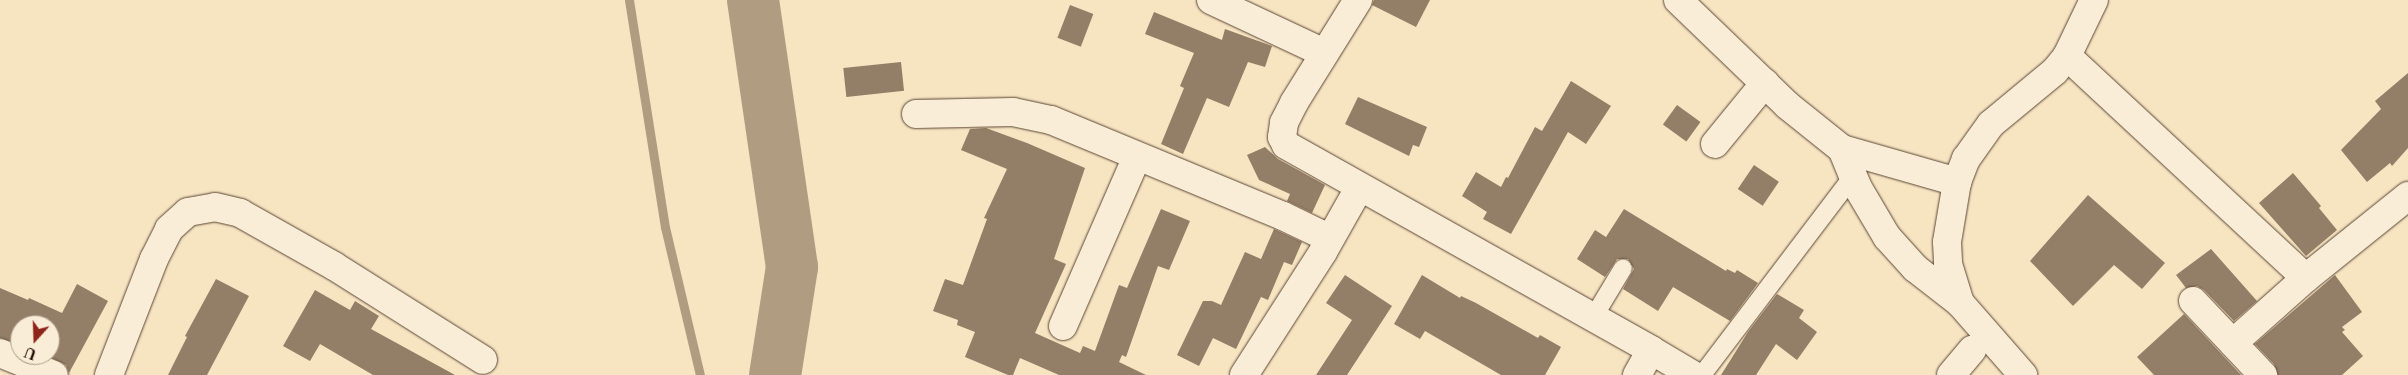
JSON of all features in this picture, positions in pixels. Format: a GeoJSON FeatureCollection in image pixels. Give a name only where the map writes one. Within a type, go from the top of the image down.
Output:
{"type":"FeatureCollection","features":[{"type":"Feature","properties":{"kind":"street"},"geometry":{"type":"LineString","coordinates":[[1211,0],[1324,52]]}},
{"type":"Feature","properties":{"kind":"street"},"geometry":{"type":"LineString","coordinates":[[1358,0],[1294,103],[1284,123],[1282,141],[1359,188],[1693,375]]}},
{"type":"Feature","properties":{"kind":"street"},"geometry":{"type":"LineString","coordinates":[[1678,0],[1812,126],[1842,149],[1957,182]]}},
{"type":"Feature","properties":{"kind":"street"},"geometry":{"type":"LineString","coordinates":[[1960,303],[1948,264],[1947,242],[1957,182],[1966,159],[1991,124],[2055,71],[2067,56],[2094,0]]}},
{"type":"Feature","properties":{"kind":"street"},"geometry":{"type":"LineString","coordinates":[[2067,56],[2306,278]]}},
{"type":"Feature","properties":{"kind":"street"},"geometry":{"type":"LineString","coordinates":[[1715,144],[1765,83]]}},
{"type":"Feature","properties":{"kind":"street"},"geometry":{"type":"LineString","coordinates":[[916,114],[1013,112],[1051,120],[1283,216],[1329,238]]}},
{"type":"Feature","properties":{"kind":"street"},"geometry":{"type":"LineString","coordinates":[[1842,149],[1853,176],[1887,237],[1915,268],[1960,303],[2023,375]]}},
{"type":"Feature","properties":{"kind":"street"},"geometry":{"type":"LineString","coordinates":[[1063,326],[1137,157]]}},
{"type":"Feature","properties":{"kind":"street"},"geometry":{"type":"LineString","coordinates":[[1244,375],[1313,268],[1359,188]]}},
{"type":"Feature","properties":{"kind":"street"},"geometry":{"type":"LineString","coordinates":[[2233,344],[2306,278],[2408,196]]}},
{"type":"Feature","properties":{"kind":"street"},"geometry":{"type":"LineString","coordinates":[[109,375],[154,259],[169,229],[188,212],[215,207],[240,213],[334,266],[484,360]]}},
{"type":"Feature","properties":{"kind":"street"},"geometry":{"type":"LineString","coordinates":[[2193,301],[2263,375]]}},
{"type":"Feature","properties":{"kind":"street"},"geometry":{"type":"LineString","coordinates":[[1636,375],[1651,350]]}},
{"type":"Feature","properties":{"kind":"street"},"geometry":{"type":"LineString","coordinates":[[1951,375],[1972,350]]}},
{"type":"Feature","properties":{"kind":"street"},"geometry":{"type":"LineString","coordinates":[[0,353],[54,375]]}},
{"type":"Feature","properties":{"kind":"lane"},"geometry":{"type":"LineString","coordinates":[[1702,375],[1853,176]]}},
{"type":"Feature","properties":{"kind":"lane"},"geometry":{"type":"LineString","coordinates":[[1593,318],[1623,268]]}},
{"type":"Feature","properties":{"kind":"building"},"geometry":{"type":"Polygon","coordinates":[[[1374,0],[1430,0],[1416,27],[1372,5],[1374,0]]]}},
{"type":"Feature","properties":{"kind":"building"},"geometry":{"type":"Polygon","coordinates":[[[1070,5],[1093,14],[1081,47],[1057,38],[1070,5]]]}},
{"type":"Feature","properties":{"kind":"building"},"geometry":{"type":"Polygon","coordinates":[[[1154,12],[1222,40],[1225,29],[1272,46],[1265,67],[1248,62],[1229,107],[1207,98],[1183,154],[1161,144],[1184,88],[1180,86],[1194,53],[1145,34],[1154,12]]]}},
{"type":"Feature","properties":{"kind":"building"},"geometry":{"type":"Polygon","coordinates":[[[901,62],[904,91],[846,97],[843,68],[901,62]]]}},
{"type":"Feature","properties":{"kind":"building"},"geometry":{"type":"Polygon","coordinates":[[[2408,73],[2408,148],[2392,166],[2390,163],[2367,182],[2341,150],[2381,109],[2375,101],[2408,73]]]}},
{"type":"Feature","properties":{"kind":"building"},"geometry":{"type":"Polygon","coordinates":[[[1571,81],[1611,106],[1586,144],[1568,132],[1511,234],[1483,219],[1487,212],[1462,196],[1476,172],[1501,187],[1506,177],[1508,178],[1535,127],[1542,131],[1571,81]]]}},
{"type":"Feature","properties":{"kind":"building"},"geometry":{"type":"Polygon","coordinates":[[[1358,97],[1427,127],[1419,147],[1413,145],[1409,156],[1345,124],[1358,97]]]}},
{"type":"Feature","properties":{"kind":"building"},"geometry":{"type":"Polygon","coordinates":[[[1677,105],[1700,122],[1686,141],[1663,124],[1677,105]]]}},
{"type":"Feature","properties":{"kind":"building"},"geometry":{"type":"Polygon","coordinates":[[[986,128],[1085,168],[1054,259],[1066,264],[1035,333],[1080,353],[1083,346],[1095,351],[1119,285],[1127,288],[1161,209],[1190,221],[1169,270],[1158,266],[1126,357],[1122,355],[1119,362],[1146,375],[1059,375],[1020,358],[1013,375],[1008,375],[965,357],[975,332],[957,325],[958,320],[933,311],[945,279],[963,285],[987,219],[984,218],[1007,169],[961,150],[970,129],[986,128]]]}},
{"type":"Feature","properties":{"kind":"building"},"geometry":{"type":"Polygon","coordinates":[[[1265,147],[1278,159],[1325,185],[1312,213],[1287,201],[1290,194],[1259,180],[1247,155],[1265,147]]]}},
{"type":"Feature","properties":{"kind":"building"},"geometry":{"type":"Polygon","coordinates":[[[1754,165],[1779,182],[1763,206],[1738,189],[1754,165]]]}},
{"type":"Feature","properties":{"kind":"building"},"geometry":{"type":"Polygon","coordinates":[[[2293,173],[2321,206],[2319,208],[2337,230],[2306,256],[2259,203],[2293,173]]]}},
{"type":"Feature","properties":{"kind":"building"},"geometry":{"type":"Polygon","coordinates":[[[2088,195],[2165,263],[2142,289],[2114,265],[2073,306],[2030,261],[2088,195]]]}},
{"type":"Feature","properties":{"kind":"building"},"geometry":{"type":"Polygon","coordinates":[[[1624,209],[1726,271],[1727,269],[1735,273],[1737,270],[1758,283],[1730,321],[1673,287],[1658,311],[1623,289],[1634,269],[1628,259],[1617,259],[1605,277],[1577,259],[1595,230],[1606,237],[1624,209]]]}},
{"type":"Feature","properties":{"kind":"building"},"geometry":{"type":"Polygon","coordinates":[[[1274,229],[1302,242],[1292,265],[1284,262],[1268,300],[1261,297],[1236,349],[1213,338],[1199,366],[1177,355],[1203,301],[1212,301],[1221,305],[1245,252],[1261,259],[1274,229]]]}},
{"type":"Feature","properties":{"kind":"building"},"geometry":{"type":"Polygon","coordinates":[[[2211,249],[2257,301],[2234,321],[2204,290],[2197,286],[2186,288],[2176,275],[2211,249]]]}},
{"type":"Feature","properties":{"kind":"building"},"geometry":{"type":"Polygon","coordinates":[[[1345,275],[1392,306],[1347,375],[1316,375],[1352,320],[1326,303],[1345,275]]]}},
{"type":"Feature","properties":{"kind":"building"},"geometry":{"type":"Polygon","coordinates":[[[1422,275],[1460,298],[1461,296],[1476,303],[1538,338],[1540,335],[1561,347],[1545,375],[1501,375],[1425,331],[1420,339],[1394,324],[1422,275]]]}},
{"type":"Feature","properties":{"kind":"building"},"geometry":{"type":"Polygon","coordinates":[[[2335,275],[2362,312],[2342,327],[2345,330],[2342,332],[2363,356],[2342,375],[2278,375],[2274,364],[2255,344],[2335,275]]]}},
{"type":"Feature","properties":{"kind":"building"},"geometry":{"type":"Polygon","coordinates":[[[216,279],[249,296],[207,375],[168,375],[187,337],[185,336],[216,279]]]}},
{"type":"Feature","properties":{"kind":"building"},"geometry":{"type":"Polygon","coordinates":[[[77,284],[108,301],[69,373],[66,365],[60,362],[60,315],[10,315],[10,341],[0,338],[0,288],[28,300],[29,298],[62,313],[77,284]]]}},
{"type":"Feature","properties":{"kind":"building"},"geometry":{"type":"Polygon","coordinates":[[[315,290],[350,310],[355,301],[379,316],[371,329],[455,375],[373,375],[320,344],[310,361],[283,346],[315,290]]]}},
{"type":"Feature","properties":{"kind":"building"},"geometry":{"type":"Polygon","coordinates":[[[1777,294],[1804,310],[1799,318],[1817,332],[1797,360],[1776,344],[1756,375],[1721,375],[1748,332],[1777,294]]]}},
{"type":"Feature","properties":{"kind":"building"},"geometry":{"type":"Polygon","coordinates":[[[2184,314],[2241,375],[2154,375],[2137,357],[2184,314]]]}},
{"type":"Feature","properties":{"kind":"waterway"},"geometry":{"type":"LineString","coordinates":[[629,0],[665,227],[700,375]]}},
{"type":"Feature","properties":{"kind":"waterway"},"geometry":{"type":"LineString","coordinates":[[753,0],[792,267],[775,375]]}}]}
